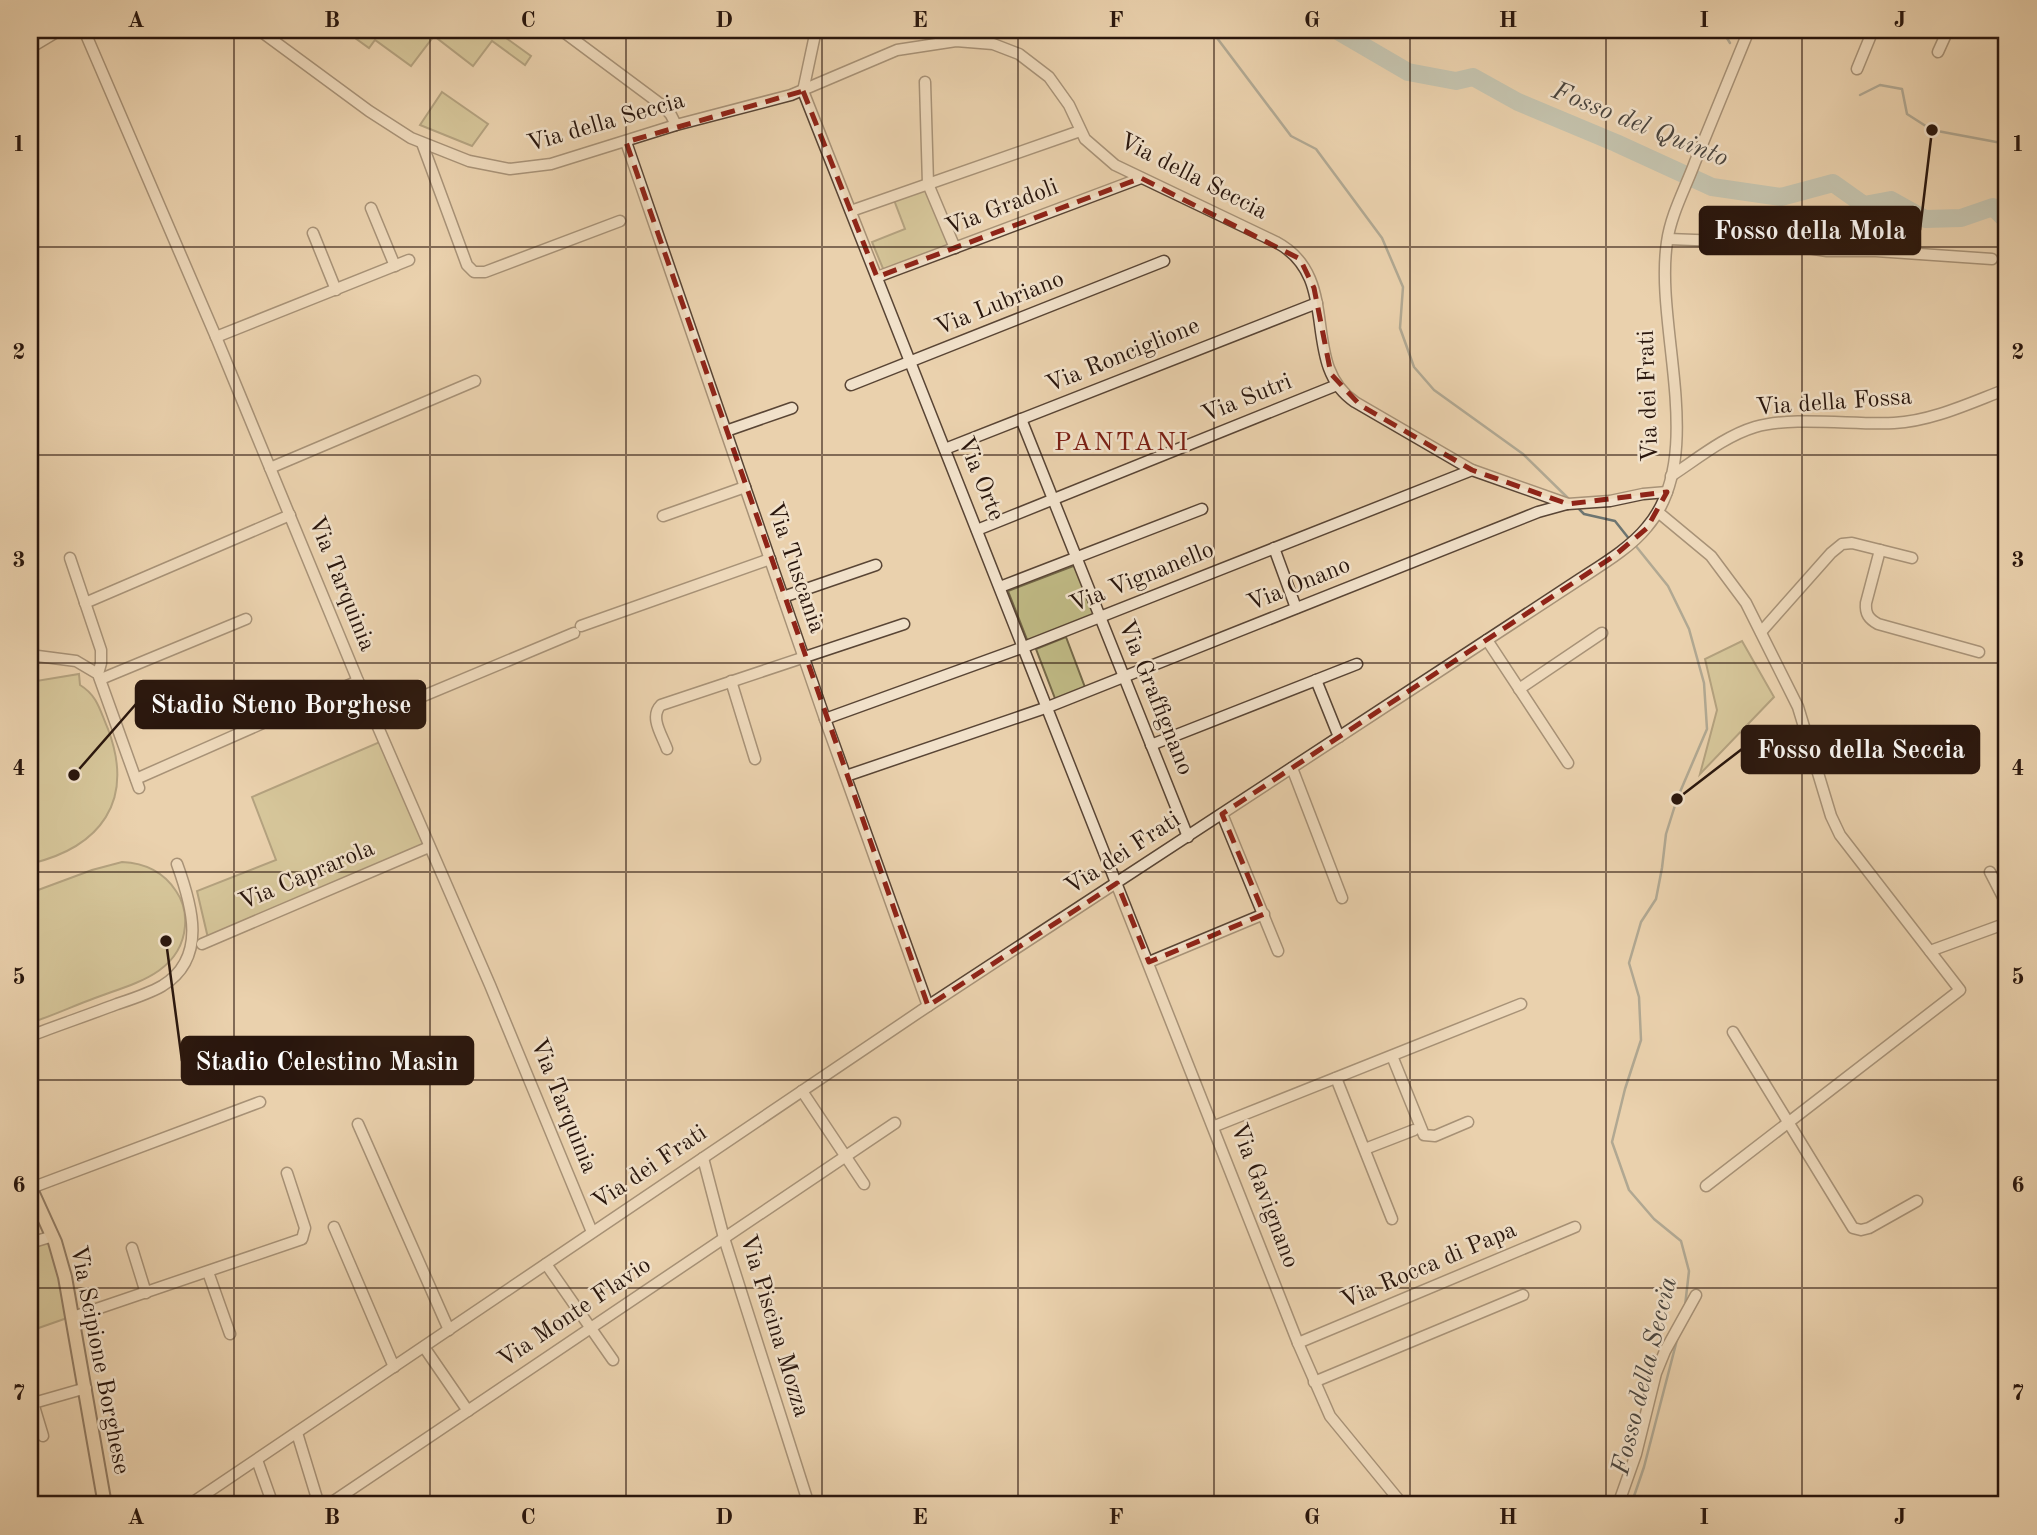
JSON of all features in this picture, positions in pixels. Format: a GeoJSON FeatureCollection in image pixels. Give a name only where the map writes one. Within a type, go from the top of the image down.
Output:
{"type":"FeatureCollection","features":[{"type":"Feature","properties":{"kind":"main road","name":"Via Scipione Borghese"},"geometry":{"type":"LineString","coordinates":[[30,1188],[53,1236],[64,1269],[106,1505]]}},
{"type":"Feature","properties":{"kind":"street"},"geometry":{"type":"LineString","coordinates":[[30,48],[60,30]]}},
{"type":"Feature","properties":{"kind":"street","name":"Via Tarquinia"},"geometry":{"type":"LineString","coordinates":[[84,30],[216,337],[373,717],[490,985],[592,1232]]}},
{"type":"Feature","properties":{"kind":"street","name":"Via della Seccia"},"geometry":{"type":"LineString","coordinates":[[259,30],[376,116],[422,143],[476,163],[522,169],[548,165],[676,125],[803,91],[893,51],[956,41],[982,42],[1014,51],[1045,72],[1066,100],[1087,142],[1111,162],[1291,251],[1300,259],[1317,303],[1326,357],[1337,386]]}},
{"type":"Feature","properties":{"kind":"street"},"geometry":{"type":"LineString","coordinates":[[561,30],[665,107],[676,125]]}},
{"type":"Feature","properties":{"kind":"street"},"geometry":{"type":"LineString","coordinates":[[803,91],[816,30]]}},
{"type":"Feature","properties":{"kind":"street","name":"Via dei Frati"},"geometry":{"type":"LineString","coordinates":[[189,1505],[928,1006],[1487,640],[1637,538],[1658,512],[1667,492],[1676,428],[1666,289],[1668,239],[1685,186],[1749,30]]}},
{"type":"Feature","properties":{"kind":"street"},"geometry":{"type":"LineString","coordinates":[[1857,69],[1873,30]]}},
{"type":"Feature","properties":{"kind":"street"},"geometry":{"type":"LineString","coordinates":[[1938,52],[1948,30]]}},
{"type":"Feature","properties":{"kind":"street"},"geometry":{"type":"LineString","coordinates":[[925,82],[928,184],[955,248]]}},
{"type":"Feature","properties":{"kind":"street","name":"Via Orte"},"geometry":{"type":"LineString","coordinates":[[803,91],[1117,883]]}},
{"type":"Feature","properties":{"kind":"street"},"geometry":{"type":"LineString","coordinates":[[851,211],[1080,131]]}},
{"type":"Feature","properties":{"kind":"street","name":"Via Tuscania"},"geometry":{"type":"LineString","coordinates":[[626,142],[825,719],[928,1006]]}},
{"type":"Feature","properties":{"kind":"street"},"geometry":{"type":"LineString","coordinates":[[422,143],[467,265],[474,272],[483,273],[620,221]]}},
{"type":"Feature","properties":{"kind":"street","name":"Via Gradoli"},"geometry":{"type":"LineString","coordinates":[[877,277],[1141,177]]}},
{"type":"Feature","properties":{"kind":"street"},"geometry":{"type":"LineString","coordinates":[[371,208],[395,266]]}},
{"type":"Feature","properties":{"kind":"street"},"geometry":{"type":"LineString","coordinates":[[313,233],[336,290]]}},
{"type":"Feature","properties":{"kind":"street"},"geometry":{"type":"LineString","coordinates":[[1668,239],[1775,243],[1827,251],[1876,251],[1992,259]]}},
{"type":"Feature","properties":{"kind":"street"},"geometry":{"type":"LineString","coordinates":[[216,337],[409,260]]}},
{"type":"Feature","properties":{"kind":"street","name":"Via Lubriano"},"geometry":{"type":"LineString","coordinates":[[851,385],[1164,261]]}},
{"type":"Feature","properties":{"kind":"street","name":"Via Ronciglione"},"geometry":{"type":"LineString","coordinates":[[945,449],[1317,303]]}},
{"type":"Feature","properties":{"kind":"street"},"geometry":{"type":"LineString","coordinates":[[271,468],[475,381]]}},
{"type":"Feature","properties":{"kind":"street"},"geometry":{"type":"LineString","coordinates":[[1337,386],[1355,402],[1472,470],[1567,504],[1614,501],[1667,492]]}},
{"type":"Feature","properties":{"kind":"street","name":"Via Sutri"},"geometry":{"type":"LineString","coordinates":[[977,530],[1337,386]]}},
{"type":"Feature","properties":{"kind":"street","name":"Via della Fossa"},"geometry":{"type":"LineString","coordinates":[[1671,476],[1730,438],[1754,427],[1783,423],[1900,423],[1948,410],[2007,389]]}},
{"type":"Feature","properties":{"kind":"street"},"geometry":{"type":"LineString","coordinates":[[726,431],[792,408]]}},
{"type":"Feature","properties":{"kind":"street","name":"Via Graffignano"},"geometry":{"type":"LineString","coordinates":[[1021,419],[1188,837]]}},
{"type":"Feature","properties":{"kind":"street","name":"Via Vignanello"},"geometry":{"type":"LineString","coordinates":[[825,719],[1024,647],[1472,470]]}},
{"type":"Feature","properties":{"kind":"street"},"geometry":{"type":"LineString","coordinates":[[663,516],[745,488]]}},
{"type":"Feature","properties":{"kind":"street","name":"Via Onano"},"geometry":{"type":"LineString","coordinates":[[846,776],[1048,707],[1538,512],[1567,504]]}},
{"type":"Feature","properties":{"kind":"street"},"geometry":{"type":"LineString","coordinates":[[1000,587],[1202,509]]}},
{"type":"Feature","properties":{"kind":"street"},"geometry":{"type":"LineString","coordinates":[[1658,512],[1689,536],[1719,565],[1743,599],[1801,713],[1836,828],[1847,846],[1960,990],[1706,1186]]}},
{"type":"Feature","properties":{"kind":"street"},"geometry":{"type":"LineString","coordinates":[[85,603],[290,515]]}},
{"type":"Feature","properties":{"kind":"street"},"geometry":{"type":"LineString","coordinates":[[1761,632],[1837,547],[1852,543],[1912,558]]}},
{"type":"Feature","properties":{"kind":"street"},"geometry":{"type":"LineString","coordinates":[[1274,548],[1296,608]]}},
{"type":"Feature","properties":{"kind":"street"},"geometry":{"type":"LineString","coordinates":[[1880,550],[1866,607],[1870,619],[1878,624],[1979,652]]}},
{"type":"Feature","properties":{"kind":"street"},"geometry":{"type":"LineString","coordinates":[[70,558],[101,650],[99,677],[138,783],[358,681]]}},
{"type":"Feature","properties":{"kind":"street"},"geometry":{"type":"LineString","coordinates":[[373,717],[578,630],[770,559]]}},
{"type":"Feature","properties":{"kind":"street"},"geometry":{"type":"LineString","coordinates":[[783,597],[876,565]]}},
{"type":"Feature","properties":{"kind":"street"},"geometry":{"type":"LineString","coordinates":[[99,677],[246,619]]}},
{"type":"Feature","properties":{"kind":"street"},"geometry":{"type":"LineString","coordinates":[[667,749],[656,720],[657,708],[663,704],[904,624]]}},
{"type":"Feature","properties":{"kind":"street"},"geometry":{"type":"LineString","coordinates":[[1519,689],[1602,633]]}},
{"type":"Feature","properties":{"kind":"street"},"geometry":{"type":"LineString","coordinates":[[1487,640],[1568,763]]}},
{"type":"Feature","properties":{"kind":"street"},"geometry":{"type":"LineString","coordinates":[[30,655],[76,661],[99,677]]}},
{"type":"Feature","properties":{"kind":"street"},"geometry":{"type":"LineString","coordinates":[[1151,745],[1357,664]]}},
{"type":"Feature","properties":{"kind":"street"},"geometry":{"type":"LineString","coordinates":[[1316,680],[1339,737]]}},
{"type":"Feature","properties":{"kind":"street"},"geometry":{"type":"LineString","coordinates":[[730,681],[755,759]]}},
{"type":"Feature","properties":{"kind":"street"},"geometry":{"type":"LineString","coordinates":[[1292,768],[1342,898]]}},
{"type":"Feature","properties":{"kind":"street"},"geometry":{"type":"LineString","coordinates":[[1222,814],[1278,951]]}},
{"type":"Feature","properties":{"kind":"street","name":"Via Caprarola"},"geometry":{"type":"LineString","coordinates":[[202,944],[429,847]]}},
{"type":"Feature","properties":{"kind":"street"},"geometry":{"type":"LineString","coordinates":[[30,1036],[152,991],[177,974],[189,953],[193,927],[190,904],[177,864]]}},
{"type":"Feature","properties":{"kind":"street"},"geometry":{"type":"LineString","coordinates":[[1990,872],[2007,905]]}},
{"type":"Feature","properties":{"kind":"street","name":"Via Gavignano"},"geometry":{"type":"LineString","coordinates":[[1117,883],[1314,1382],[1339,1428],[1403,1505]]}},
{"type":"Feature","properties":{"kind":"street"},"geometry":{"type":"LineString","coordinates":[[1149,962],[1264,914]]}},
{"type":"Feature","properties":{"kind":"street"},"geometry":{"type":"LineString","coordinates":[[1930,951],[2007,923]]}},
{"type":"Feature","properties":{"kind":"street"},"geometry":{"type":"LineString","coordinates":[[1214,1126],[1521,1004]]}},
{"type":"Feature","properties":{"kind":"street"},"geometry":{"type":"LineString","coordinates":[[1733,1032],[1855,1229],[1869,1228],[1917,1200]]}},
{"type":"Feature","properties":{"kind":"street"},"geometry":{"type":"LineString","coordinates":[[1392,1056],[1424,1135],[1432,1137],[1468,1122]]}},
{"type":"Feature","properties":{"kind":"street"},"geometry":{"type":"LineString","coordinates":[[1336,1078],[1392,1219]]}},
{"type":"Feature","properties":{"kind":"street"},"geometry":{"type":"LineString","coordinates":[[802,1091],[864,1184]]}},
{"type":"Feature","properties":{"kind":"street"},"geometry":{"type":"LineString","coordinates":[[30,1188],[260,1102]]}},
{"type":"Feature","properties":{"kind":"street","name":"Via Monte Flavio"},"geometry":{"type":"LineString","coordinates":[[328,1505],[895,1123]]}},
{"type":"Feature","properties":{"kind":"street"},"geometry":{"type":"LineString","coordinates":[[358,1124],[449,1330]]}},
{"type":"Feature","properties":{"kind":"street"},"geometry":{"type":"LineString","coordinates":[[1365,1149],[1414,1130]]}},
{"type":"Feature","properties":{"kind":"street","name":"Via Piscina Mozza"},"geometry":{"type":"LineString","coordinates":[[703,1158],[724,1238],[809,1505]]}},
{"type":"Feature","properties":{"kind":"street"},"geometry":{"type":"LineString","coordinates":[[74,1317],[302,1239],[305,1228],[287,1173]]}},
{"type":"Feature","properties":{"kind":"street"},"geometry":{"type":"LineString","coordinates":[[334,1227],[394,1367]]}},
{"type":"Feature","properties":{"kind":"street","name":"Via Rocca di Papa"},"geometry":{"type":"LineString","coordinates":[[1298,1343],[1575,1227]]}},
{"type":"Feature","properties":{"kind":"street"},"geometry":{"type":"LineString","coordinates":[[30,1243],[53,1236]]}},
{"type":"Feature","properties":{"kind":"street"},"geometry":{"type":"LineString","coordinates":[[132,1248],[146,1293]]}},
{"type":"Feature","properties":{"kind":"street"},"geometry":{"type":"LineString","coordinates":[[546,1264],[613,1360]]}},
{"type":"Feature","properties":{"kind":"street"},"geometry":{"type":"LineString","coordinates":[[208,1272],[230,1335]]}},
{"type":"Feature","properties":{"kind":"street"},"geometry":{"type":"LineString","coordinates":[[1314,1382],[1523,1295]]}},
{"type":"Feature","properties":{"kind":"street"},"geometry":{"type":"LineString","coordinates":[[1618,1505],[1636,1454],[1657,1373],[1696,1295]]}},
{"type":"Feature","properties":{"kind":"street"},"geometry":{"type":"LineString","coordinates":[[424,1347],[468,1411]]}},
{"type":"Feature","properties":{"kind":"street"},"geometry":{"type":"LineString","coordinates":[[43,1436],[32,1403],[86,1388]]}},
{"type":"Feature","properties":{"kind":"street"},"geometry":{"type":"LineString","coordinates":[[297,1433],[319,1505]]}},
{"type":"Feature","properties":{"kind":"street"},"geometry":{"type":"LineString","coordinates":[[257,1460],[273,1505]]}},
{"type":"Feature","properties":{"kind":"highlighted area"},"geometry":{"type":"Polygon","coordinates":[[[803,91],[877,277],[1141,178],[1300,259],[1314,288],[1331,374],[1360,405],[1472,470],[1568,504],[1667,492],[1647,528],[1614,556],[1222,814],[1264,914],[1149,962],[1117,883],[928,1006],[626,142],[803,91]]]}},
{"type":"Feature","properties":{"kind":"shaded area"},"geometry":{"type":"Polygon","coordinates":[[[344,30],[482,30],[491,36],[495,30],[531,56],[525,65],[492,41],[473,66],[434,36],[411,66],[375,40],[369,48],[344,30]]]}},
{"type":"Feature","properties":{"kind":"shaded area"},"geometry":{"type":"Polygon","coordinates":[[[442,92],[488,124],[472,146],[420,125],[442,92]]]}},
{"type":"Feature","properties":{"kind":"shaded area"},"geometry":{"type":"Polygon","coordinates":[[[928,186],[951,245],[884,271],[872,242],[905,229],[894,200],[928,186]]]}},
{"type":"Feature","properties":{"kind":"shaded area"},"geometry":{"type":"Polygon","coordinates":[[[1076,565],[1096,616],[1028,642],[1008,591],[1076,565]]]}},
{"type":"Feature","properties":{"kind":"shaded area"},"geometry":{"type":"Polygon","coordinates":[[[1066,637],[1086,690],[1056,701],[1036,649],[1066,637]]]}},
{"type":"Feature","properties":{"kind":"shaded area"},"geometry":{"type":"Polygon","coordinates":[[[1742,641],[1774,697],[1700,774],[1717,710],[1705,659],[1742,641]]]}},
{"type":"Feature","properties":{"kind":"shaded area"},"geometry":{"type":"Polygon","coordinates":[[[79,674],[80,685],[95,699],[108,729],[115,755],[117,778],[114,799],[106,817],[93,833],[76,846],[30,864],[30,682],[79,674]]]}},
{"type":"Feature","properties":{"kind":"shaded area"},"geometry":{"type":"Polygon","coordinates":[[[382,741],[426,844],[208,938],[197,891],[276,860],[252,797],[382,741]]]}},
{"type":"Feature","properties":{"kind":"shaded area"},"geometry":{"type":"Polygon","coordinates":[[[122,862],[153,869],[171,884],[178,895],[183,907],[185,926],[182,942],[174,956],[165,966],[139,982],[30,1023],[30,893],[122,862]]]}},
{"type":"Feature","properties":{"kind":"shaded area"},"geometry":{"type":"Polygon","coordinates":[[[50,1239],[59,1269],[67,1318],[30,1331],[30,1245],[50,1239]]]}},
{"type":"Feature","properties":{"kind":"waterway","name":"Fosso della Seccia"},"geometry":{"type":"LineString","coordinates":[[1211,30],[1291,136],[1316,149],[1382,238],[1403,287],[1400,328],[1414,367],[1434,390],[1523,454],[1572,502]]}},
{"type":"Feature","properties":{"kind":"waterway","name":"Fosso del Quinto"},"geometry":{"type":"LineString","coordinates":[[1336,30],[1408,72],[1456,81],[1473,77],[1518,102],[1712,187],[1781,197],[1833,183],[1864,205],[1891,200],[1925,219],[1961,218],[1993,207],[2007,221]]}},
{"type":"Feature","properties":{"kind":"waterway"},"geometry":{"type":"LineString","coordinates":[[1722,30],[1730,43]]}},
{"type":"Feature","properties":{"kind":"waterway"},"geometry":{"type":"LineString","coordinates":[[1860,95],[1880,85],[1902,89],[1907,114],[1932,130],[2007,144]]}},
{"type":"Feature","properties":{"kind":"waterway","name":"Fosso della Seccia"},"geometry":{"type":"LineString","coordinates":[[1576,506],[1584,514],[1615,521],[1630,540]]}},
{"type":"Feature","properties":{"kind":"waterway","name":"Fosso della Seccia"},"geometry":{"type":"LineString","coordinates":[[1635,545],[1668,586],[1689,629],[1704,683],[1707,729],[1677,799],[1666,834],[1656,899],[1641,922],[1629,963],[1639,997],[1641,1040],[1612,1142],[1629,1190],[1654,1219],[1681,1241],[1689,1271],[1685,1306]]}},
{"type":"Feature","properties":{"kind":"waterway","name":"Fosso della Seccia"},"geometry":{"type":"LineString","coordinates":[[1631,1505],[1644,1467],[1678,1336]]}},
{"type":"Feature","properties":{"kind":"place","name":"Fosso della Mola"},"geometry":{"type":"Point","coordinates":[1932,130]}},
{"type":"Feature","properties":{"kind":"place","name":"Stadio Steno Borghese"},"geometry":{"type":"Point","coordinates":[74,775]}},
{"type":"Feature","properties":{"kind":"place","name":"Fosso della Seccia"},"geometry":{"type":"Point","coordinates":[1677,799]}},
{"type":"Feature","properties":{"kind":"place","name":"Stadio Celestino Masin"},"geometry":{"type":"Point","coordinates":[166,941]}},
{"type":"Feature","properties":{"kind":"district","name":"PANTANI"},"geometry":{"type":"Point","coordinates":[1122,443]}}]}
